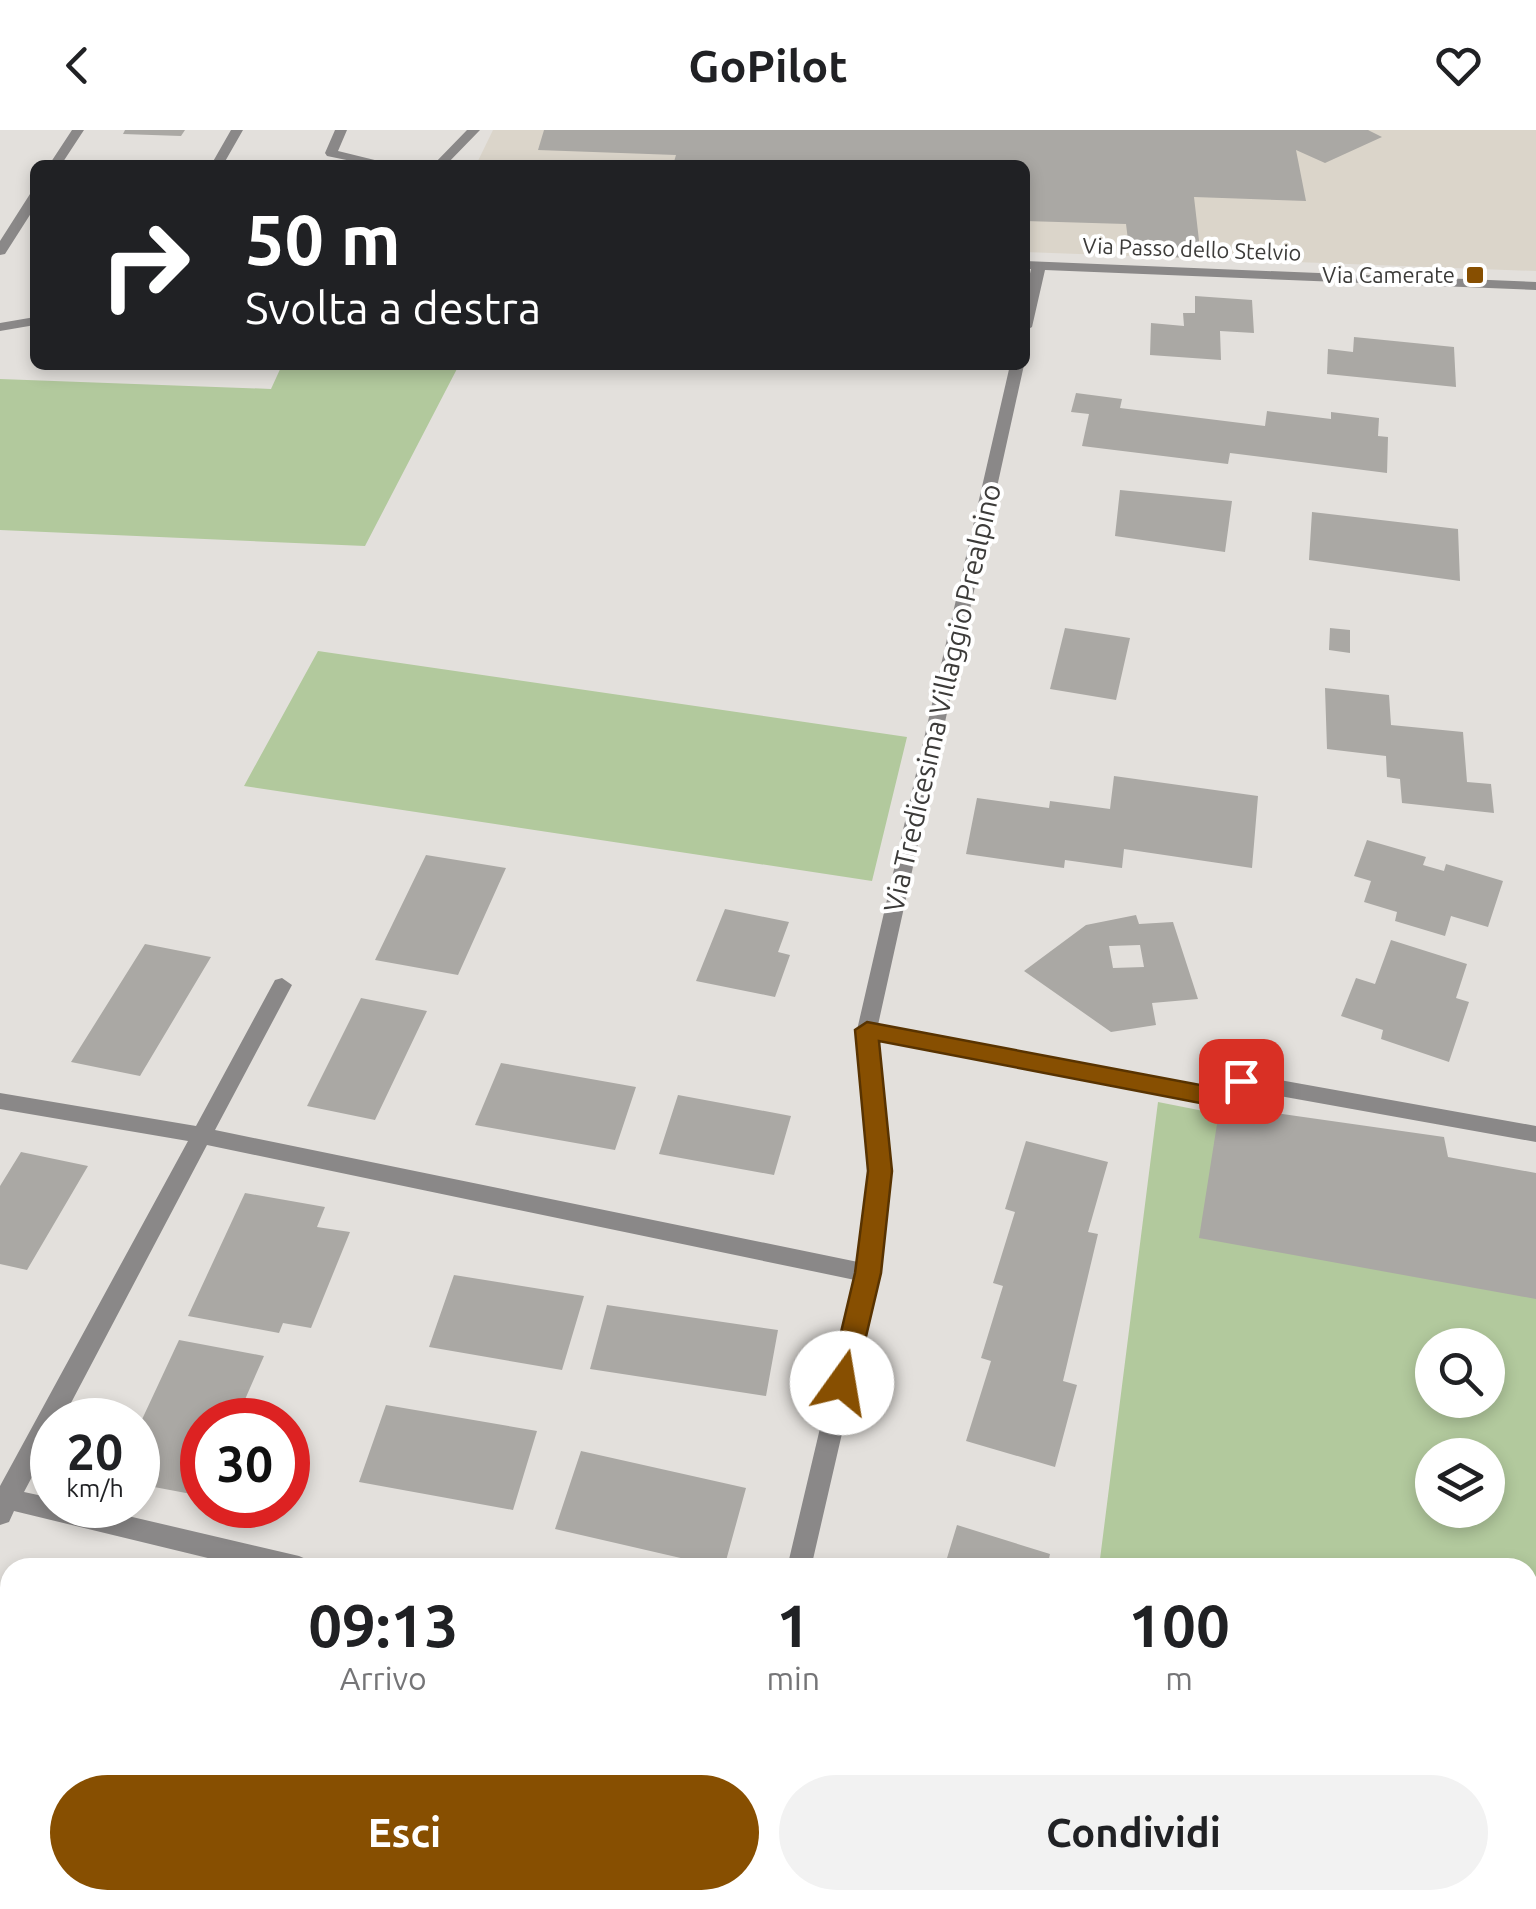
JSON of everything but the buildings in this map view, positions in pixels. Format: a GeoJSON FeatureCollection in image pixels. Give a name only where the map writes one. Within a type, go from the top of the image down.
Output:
{"type":"FeatureCollection","features":[{"type":"Feature","properties":{"kind":"street"},"geometry":{"type":"LineString","coordinates":[[58,160],[78,130]]}},
{"type":"Feature","properties":{"kind":"street"},"geometry":{"type":"LineString","coordinates":[[220,160],[237,130]]}},
{"type":"Feature","properties":{"kind":"street"},"geometry":{"type":"LineString","coordinates":[[340,130],[331,153],[365,160]]}},
{"type":"Feature","properties":{"kind":"street"},"geometry":{"type":"LineString","coordinates":[[443,160],[474,130]]}},
{"type":"Feature","properties":{"kind":"street"},"geometry":{"type":"LineString","coordinates":[[450,151],[458,160]]}},
{"type":"Feature","properties":{"kind":"street"},"geometry":{"type":"LineString","coordinates":[[0,251],[30,205]]}},
{"type":"Feature","properties":{"kind":"street","name":"Via Passo dello Stelvio"},"geometry":{"type":"LineString","coordinates":[[1032,265],[1536,286]]}},
{"type":"Feature","properties":{"kind":"street"},"geometry":{"type":"LineString","coordinates":[[0,326],[30,322]]}},
{"type":"Feature","properties":{"kind":"street","name":"Via Tredicesima Villaggio Prealpino"},"geometry":{"type":"LineString","coordinates":[[801,1558],[868,1273],[880,1171],[867,1030],[1015,370]]}},
{"type":"Feature","properties":{"kind":"street"},"geometry":{"type":"LineString","coordinates":[[253,1558],[3,1504],[282,985]]}},
{"type":"Feature","properties":{"kind":"street"},"geometry":{"type":"LineString","coordinates":[[867,1030],[1200,1094],[1241,1081],[1536,1134]]}},
{"type":"Feature","properties":{"kind":"street"},"geometry":{"type":"LineString","coordinates":[[0,1101],[200,1136],[868,1273]]}},
{"type":"Feature","properties":{"kind":"shaded area"},"geometry":{"type":"Polygon","coordinates":[[[493,130],[1536,130],[1536,271],[1030,252],[1030,160],[478,160],[493,130]]]}},
{"type":"Feature","properties":{"kind":"green space"},"geometry":{"type":"Polygon","coordinates":[[[280,370],[456,370],[365,546],[0,530],[0,379],[271,389],[280,370]]]}},
{"type":"Feature","properties":{"kind":"green space"},"geometry":{"type":"Polygon","coordinates":[[[318,651],[907,737],[872,881],[244,786],[318,651]]]}},
{"type":"Feature","properties":{"kind":"green space"},"geometry":{"type":"Polygon","coordinates":[[[1158,1102],[1519,1173],[1536,1285],[1536,1558],[1100,1558],[1158,1102]]]}},
{"type":"Feature","properties":{"kind":"place","name":"Via Camerate"},"geometry":{"type":"Point","coordinates":[1475,275]}},
{"type":"Feature","properties":{"kind":"route"},"geometry":{"type":"LineString","coordinates":[[842,1383],[868,1273],[880,1171],[867,1030],[1200,1094],[1241,1081]]}}]}
